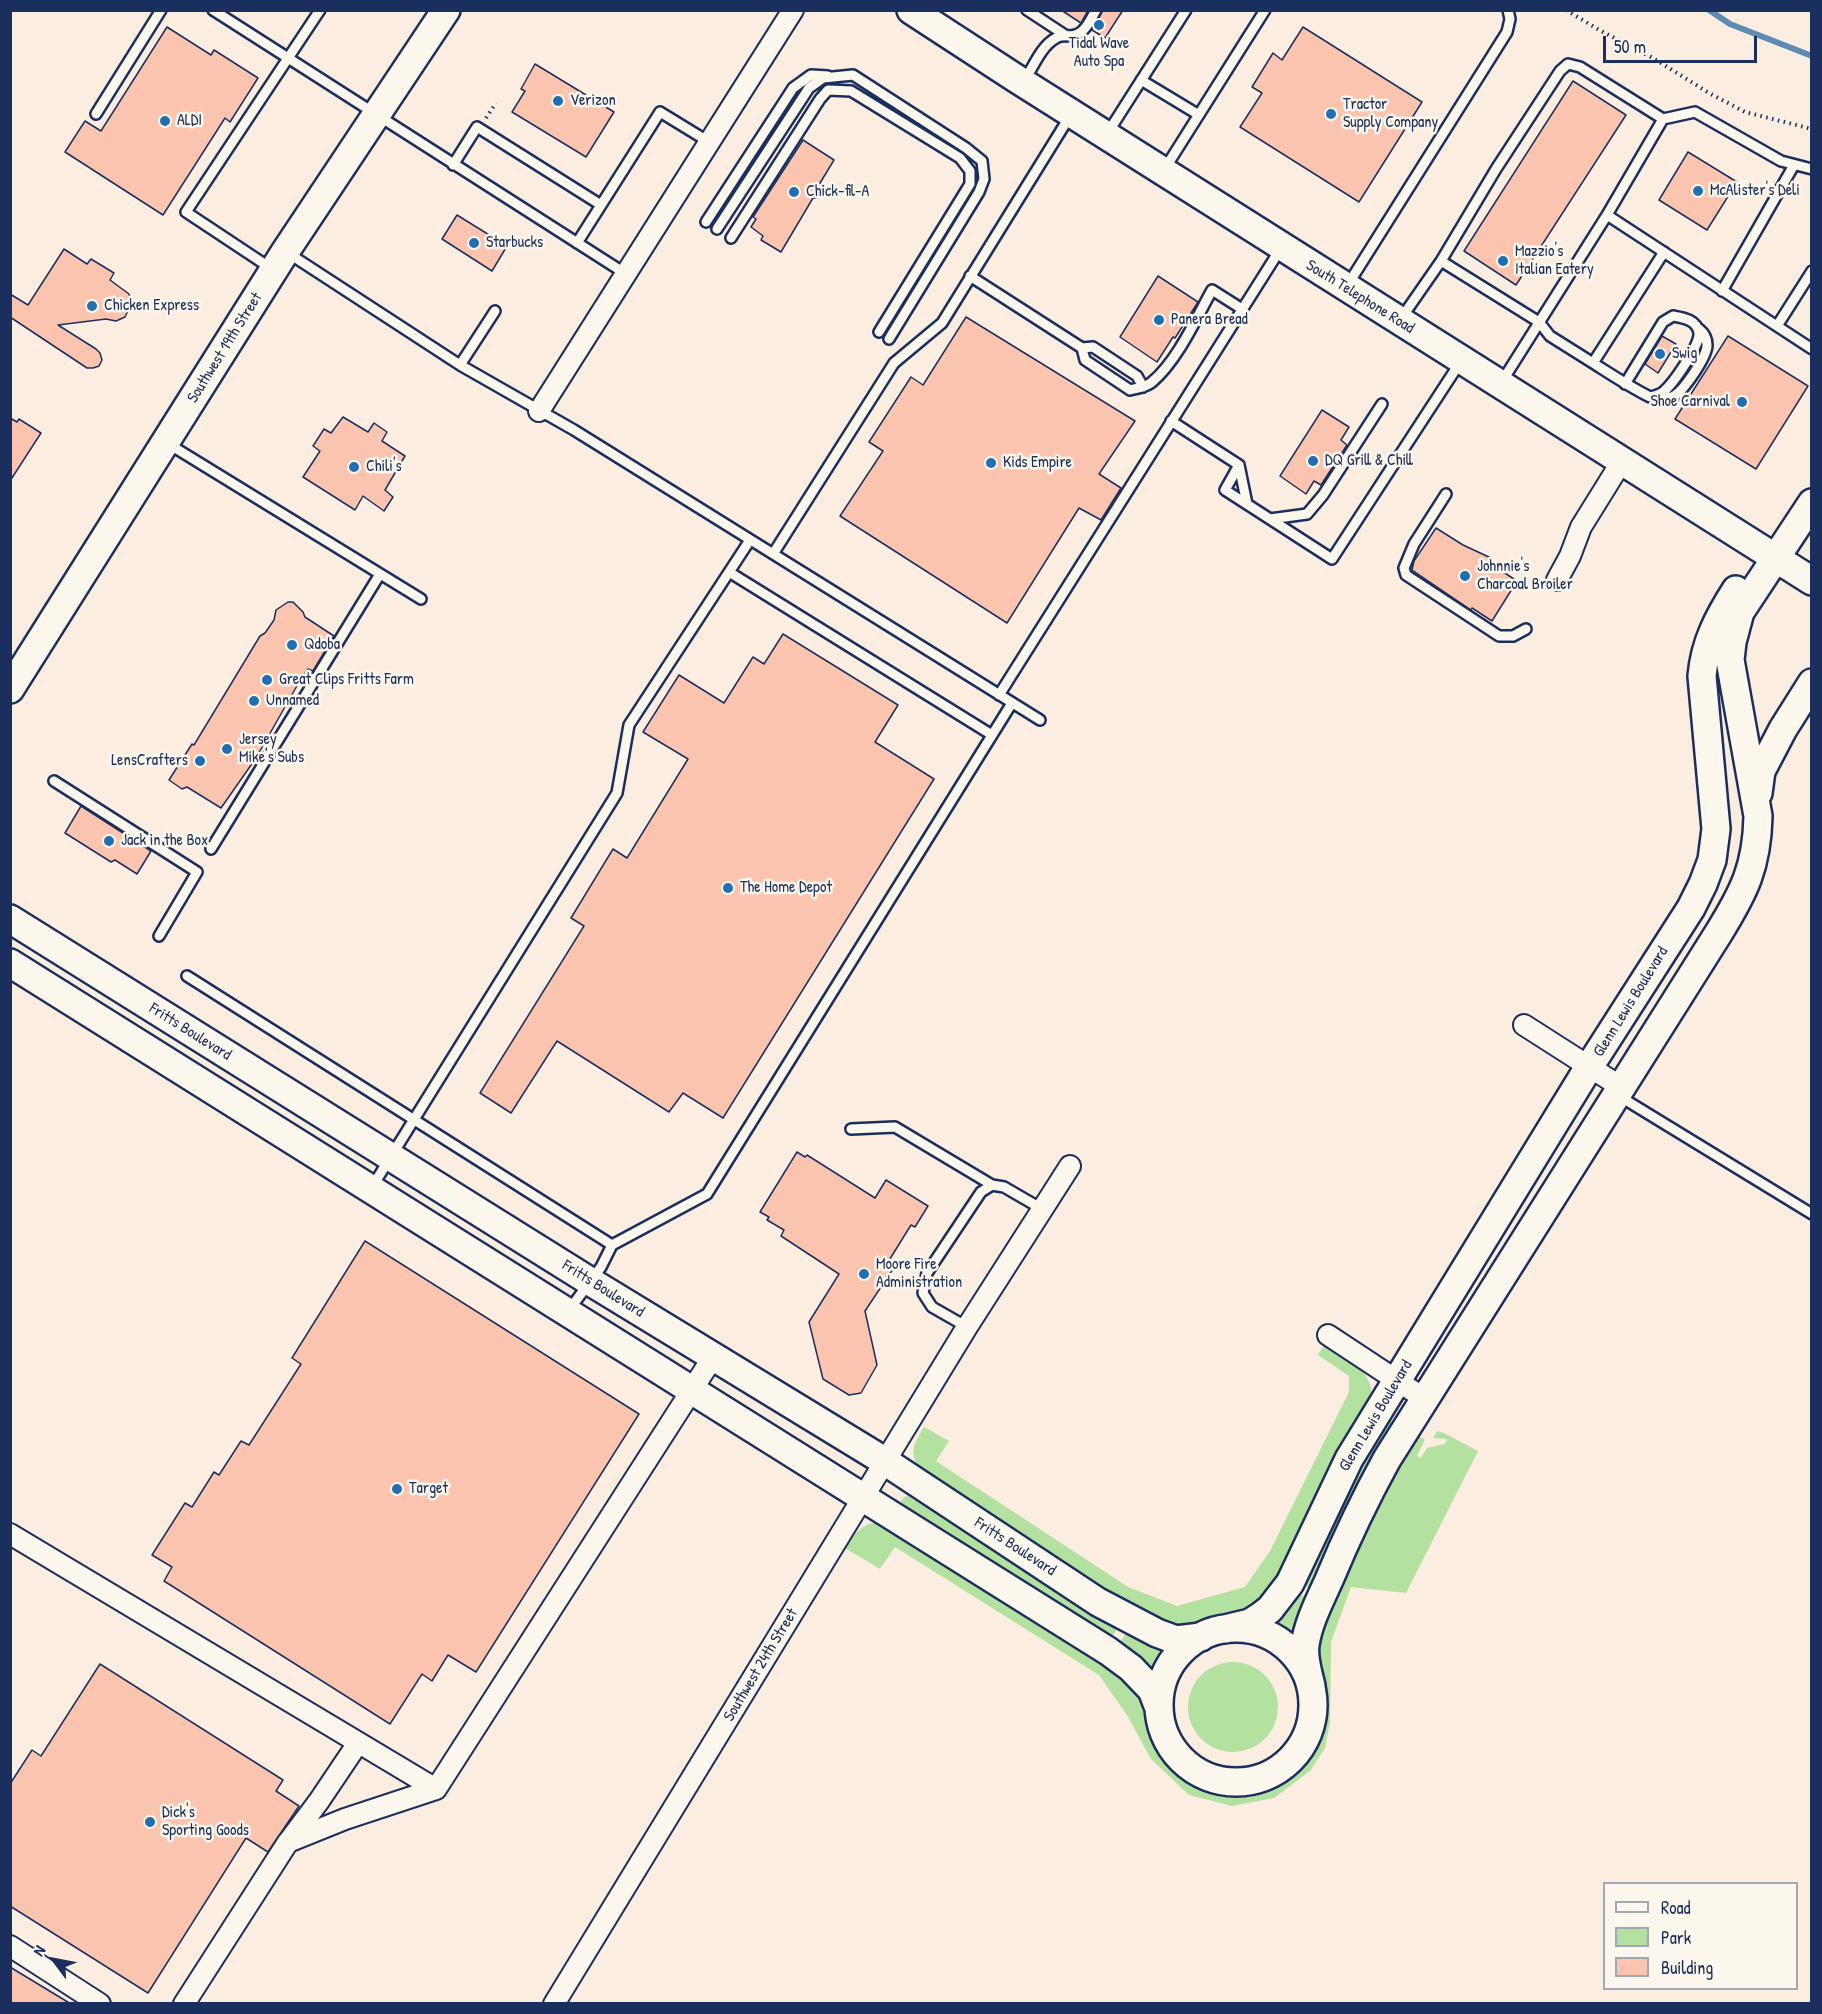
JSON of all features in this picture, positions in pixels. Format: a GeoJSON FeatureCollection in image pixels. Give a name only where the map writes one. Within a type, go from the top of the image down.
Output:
{"type":"FeatureCollection","features":[{"type":"Feature","properties":{"kind":"street","name":"Southwest 19th Street"},"geometry":{"type":"LineString","coordinates":[[13,679],[279,261],[446,10]]}},
{"type":"Feature","properties":{"kind":"street"},"geometry":{"type":"LineString","coordinates":[[539,411],[793,10]]}},
{"type":"Feature","properties":{"kind":"street","name":"South Telephone Road"},"geometry":{"type":"LineString","coordinates":[[920,13],[1023,83],[1162,172],[1812,581]]}},
{"type":"Feature","properties":{"kind":"street"},"geometry":{"type":"LineString","coordinates":[[1557,580],[1581,527],[1622,461]]}},
{"type":"Feature","properties":{"kind":"street"},"geometry":{"type":"LineString","coordinates":[[1776,558],[1812,503]]}},
{"type":"Feature","properties":{"kind":"street","name":"Glenn Lewis Boulevard"},"geometry":{"type":"LineString","coordinates":[[1311,1686],[1305,1661],[1305,1645],[1320,1599],[1366,1496],[1742,893],[1752,867],[1757,840],[1756,807],[1730,660],[1740,612],[1776,558]]}},
{"type":"Feature","properties":{"kind":"street","name":"Glenn Lewis Boulevard"},"geometry":{"type":"LineString","coordinates":[[1213,1633],[1250,1623],[1261,1616],[1270,1609],[1290,1583],[1349,1459],[1703,884],[1712,860],[1716,829],[1702,676],[1704,657],[1712,632],[1741,582],[1776,558]]}},
{"type":"Feature","properties":{"kind":"street","name":"Glenn Lewis Boulevard"},"geometry":{"type":"LineString","coordinates":[[1756,807],[1761,771],[1812,682]]}},
{"type":"Feature","properties":{"kind":"street","name":"Fritts Boulevard"},"geometry":{"type":"LineString","coordinates":[[10,919],[591,1282],[886,1462],[1098,1602],[1157,1633],[1176,1640],[1213,1633]]}},
{"type":"Feature","properties":{"kind":"street"},"geometry":{"type":"LineString","coordinates":[[10,963],[1108,1651],[1131,1668],[1152,1690],[1168,1741],[1177,1756],[1197,1772],[1221,1781],[1247,1782],[1272,1774],[1293,1758],[1307,1737],[1313,1712],[1311,1686],[1300,1662],[1283,1643],[1266,1634],[1246,1628],[1213,1633],[1188,1645],[1174,1659],[1162,1682],[1159,1708]]}},
{"type":"Feature","properties":{"kind":"street"},"geometry":{"type":"LineString","coordinates":[[1524,1025],[1587,1071],[1619,1091]]}},
{"type":"Feature","properties":{"kind":"street","name":"Southwest 24th Street"},"geometry":{"type":"LineString","coordinates":[[554,2004],[967,1327],[1070,1166]]}},
{"type":"Feature","properties":{"kind":"street"},"geometry":{"type":"LineString","coordinates":[[1328,1335],[1425,1399]]}},
{"type":"Feature","properties":{"kind":"street"},"geometry":{"type":"LineString","coordinates":[[288,1842],[345,1819],[436,1789],[713,1357]]}},
{"type":"Feature","properties":{"kind":"street"},"geometry":{"type":"LineString","coordinates":[[10,1534],[436,1789]]}},
{"type":"Feature","properties":{"kind":"street"},"geometry":{"type":"LineString","coordinates":[[184,2004],[288,1842],[358,1743]]}},
{"type":"Feature","properties":{"kind":"street"},"geometry":{"type":"LineString","coordinates":[[10,1946],[100,2004]]}},
{"type":"Feature","properties":{"kind":"lane"},"geometry":{"type":"LineString","coordinates":[[96,114],[161,10]]}},
{"type":"Feature","properties":{"kind":"lane"},"geometry":{"type":"LineString","coordinates":[[213,10],[626,274]]}},
{"type":"Feature","properties":{"kind":"lane"},"geometry":{"type":"LineString","coordinates":[[320,10],[186,212],[279,261],[574,430],[1040,720]]}},
{"type":"Feature","properties":{"kind":"lane"},"geometry":{"type":"LineString","coordinates":[[1027,10],[1041,14],[1065,35]]}},
{"type":"Feature","properties":{"kind":"lane"},"geometry":{"type":"LineString","coordinates":[[1023,83],[1040,55],[1055,38],[1075,35],[1084,29],[1096,10]]}},
{"type":"Feature","properties":{"kind":"lane"},"geometry":{"type":"LineString","coordinates":[[1106,136],[1186,10]]}},
{"type":"Feature","properties":{"kind":"lane"},"geometry":{"type":"LineString","coordinates":[[1162,172],[1265,10]]}},
{"type":"Feature","properties":{"kind":"lane"},"geometry":{"type":"LineString","coordinates":[[1346,288],[1507,32],[1510,19],[1508,10]]}},
{"type":"Feature","properties":{"kind":"lane"},"geometry":{"type":"LineString","coordinates":[[1040,55],[1050,24]]}},
{"type":"Feature","properties":{"kind":"lane"},"geometry":{"type":"LineString","coordinates":[[1399,321],[1441,261],[1496,169],[1560,71],[1568,64],[1580,67],[1663,119],[1695,112],[1780,161],[1812,169]]}},
{"type":"Feature","properties":{"kind":"lane"},"geometry":{"type":"LineString","coordinates":[[706,222],[793,88],[811,75],[836,76]]}},
{"type":"Feature","properties":{"kind":"lane"},"geometry":{"type":"LineString","coordinates":[[717,229],[809,88],[823,78],[853,75],[966,148],[982,161],[984,179],[979,192],[889,339]]}},
{"type":"Feature","properties":{"kind":"lane"},"geometry":{"type":"LineString","coordinates":[[1141,81],[1199,115]]}},
{"type":"Feature","properties":{"kind":"lane"},"geometry":{"type":"LineString","coordinates":[[731,238],[828,90],[851,91],[960,158],[970,171],[970,184],[879,332]]}},
{"type":"Feature","properties":{"kind":"lane"},"geometry":{"type":"LineString","coordinates":[[577,243],[660,112],[709,142]]}},
{"type":"Feature","properties":{"kind":"lane"},"geometry":{"type":"LineString","coordinates":[[773,554],[894,363],[942,323],[1071,114]]}},
{"type":"Feature","properties":{"kind":"lane"},"geometry":{"type":"LineString","coordinates":[[1500,385],[1607,215],[1663,119]]}},
{"type":"Feature","properties":{"kind":"lane"},"geometry":{"type":"LineString","coordinates":[[453,165],[477,127],[601,205]]}},
{"type":"Feature","properties":{"kind":"lane"},"geometry":{"type":"LineString","coordinates":[[1722,291],[1794,165]]}},
{"type":"Feature","properties":{"kind":"lane"},"geometry":{"type":"LineString","coordinates":[[1607,215],[1812,349]]}},
{"type":"Feature","properties":{"kind":"lane"},"geometry":{"type":"LineString","coordinates":[[999,695],[1281,247]]}},
{"type":"Feature","properties":{"kind":"lane"},"geometry":{"type":"LineString","coordinates":[[1593,363],[1664,252]]}},
{"type":"Feature","properties":{"kind":"lane"},"geometry":{"type":"LineString","coordinates":[[1441,261],[1539,322],[1550,336],[1625,384],[1650,397],[1661,394],[1674,380],[1696,344],[1699,335],[1696,326],[1687,319],[1673,316],[1663,322],[1625,384]]}},
{"type":"Feature","properties":{"kind":"lane"},"geometry":{"type":"LineString","coordinates":[[1777,326],[1812,271]]}},
{"type":"Feature","properties":{"kind":"lane"},"geometry":{"type":"LineString","coordinates":[[970,276],[1082,348],[1093,347],[1137,376],[1143,387]]}},
{"type":"Feature","properties":{"kind":"lane"},"geometry":{"type":"LineString","coordinates":[[1082,348],[1085,360],[1130,390],[1143,387],[1152,383],[1172,359],[1212,290],[1242,309]]}},
{"type":"Feature","properties":{"kind":"lane"},"geometry":{"type":"LineString","coordinates":[[460,365],[495,310]]}},
{"type":"Feature","properties":{"kind":"lane"},"geometry":{"type":"LineString","coordinates":[[1239,465],[1226,490],[1332,559],[1461,361]]}},
{"type":"Feature","properties":{"kind":"lane"},"geometry":{"type":"LineString","coordinates":[[1270,519],[1307,514],[1323,495],[1382,404]]}},
{"type":"Feature","properties":{"kind":"lane"},"geometry":{"type":"LineString","coordinates":[[1171,422],[1239,465],[1247,504]]}},
{"type":"Feature","properties":{"kind":"lane"},"geometry":{"type":"LineString","coordinates":[[165,442],[421,599]]}},
{"type":"Feature","properties":{"kind":"lane"},"geometry":{"type":"LineString","coordinates":[[1446,494],[1414,544],[1404,568],[1407,574],[1499,636],[1513,636],[1526,629]]}},
{"type":"Feature","properties":{"kind":"lane"},"geometry":{"type":"LineString","coordinates":[[371,1189],[617,793],[629,725],[750,540]]}},
{"type":"Feature","properties":{"kind":"lane"},"geometry":{"type":"LineString","coordinates":[[729,572],[992,735]]}},
{"type":"Feature","properties":{"kind":"lane"},"geometry":{"type":"LineString","coordinates":[[211,849],[380,574]]}},
{"type":"Feature","properties":{"kind":"lane"},"geometry":{"type":"LineString","coordinates":[[568,1312],[591,1282],[612,1245],[707,1194],[1012,703]]}},
{"type":"Feature","properties":{"kind":"lane"},"geometry":{"type":"LineString","coordinates":[[54,781],[197,872],[159,936]]}},
{"type":"Feature","properties":{"kind":"lane"},"geometry":{"type":"LineString","coordinates":[[187,976],[612,1245]]}},
{"type":"Feature","properties":{"kind":"lane"},"geometry":{"type":"LineString","coordinates":[[1619,1091],[1812,1214]]}},
{"type":"Feature","properties":{"kind":"lane"},"geometry":{"type":"LineString","coordinates":[[851,1129],[895,1127],[992,1185],[1004,1187],[1042,1209]]}},
{"type":"Feature","properties":{"kind":"lane"},"geometry":{"type":"LineString","coordinates":[[967,1327],[932,1306],[923,1293],[927,1273],[981,1192],[992,1185]]}},
{"type":"Feature","properties":{"kind":"path"},"geometry":{"type":"LineString","coordinates":[[1566,10],[1744,112],[1812,129]]}},
{"type":"Feature","properties":{"kind":"green space"},"geometry":{"type":"Polygon","coordinates":[[[1324,1345],[1349,1359],[1362,1371],[1371,1386],[1372,1396],[1281,1574],[1260,1601],[1249,1610],[1224,1621],[1197,1626],[1156,1623],[920,1473],[915,1459],[915,1445],[924,1427],[949,1441],[936,1461],[1128,1587],[1177,1606],[1245,1587],[1270,1551],[1349,1392],[1349,1376],[1318,1355],[1324,1345]]]}},
{"type":"Feature","properties":{"kind":"green space"},"geometry":{"type":"Polygon","coordinates":[[[1386,1418],[1391,1419],[1393,1426],[1312,1589],[1298,1583],[1386,1418]]]}},
{"type":"Feature","properties":{"kind":"green space"},"geometry":{"type":"Polygon","coordinates":[[[1437,1431],[1478,1451],[1406,1593],[1351,1587],[1331,1642],[1330,1722],[1325,1748],[1310,1771],[1274,1798],[1232,1806],[1189,1795],[1151,1759],[1127,1715],[1099,1675],[895,1547],[880,1569],[845,1548],[864,1526],[881,1522],[1126,1675],[1144,1702],[1150,1729],[1164,1756],[1182,1774],[1206,1789],[1231,1795],[1255,1791],[1280,1779],[1303,1757],[1316,1730],[1319,1710],[1315,1683],[1316,1631],[1367,1516],[1416,1436],[1425,1439],[1417,1456],[1421,1458],[1427,1448],[1445,1444],[1447,1439],[1433,1438],[1437,1431]]]}},
{"type":"Feature","properties":{"kind":"green space"},"geometry":{"type":"Polygon","coordinates":[[[908,1496],[1119,1625],[1111,1639],[904,1509],[901,1501],[908,1496]]]}},
{"type":"Feature","properties":{"kind":"green space"},"geometry":{"type":"Polygon","coordinates":[[[1294,1591],[1309,1599],[1292,1636],[1289,1637],[1272,1631],[1271,1627],[1294,1591]]]}},
{"type":"Feature","properties":{"kind":"green space"},"geometry":{"type":"Polygon","coordinates":[[[1128,1630],[1163,1651],[1158,1668],[1155,1670],[1119,1644],[1128,1630]]]}},
{"type":"Feature","properties":{"kind":"green space"},"geometry":{"type":"Polygon","coordinates":[[[1233,1662],[1250,1665],[1265,1675],[1275,1690],[1278,1707],[1275,1724],[1265,1739],[1250,1749],[1233,1752],[1216,1749],[1201,1739],[1191,1724],[1188,1707],[1191,1690],[1201,1675],[1216,1665],[1233,1662]]]}},
{"type":"Feature","properties":{"kind":"building"},"geometry":{"type":"Polygon","coordinates":[[[1061,10],[1088,10],[1081,23],[1061,10]]]}},
{"type":"Feature","properties":{"kind":"building"},"geometry":{"type":"Polygon","coordinates":[[[1103,10],[1123,10],[1105,38],[1092,30],[1103,10]]]}},
{"type":"Feature","properties":{"kind":"building","name":"ALDI"},"geometry":{"type":"Polygon","coordinates":[[[167,27],[211,55],[214,50],[258,78],[230,122],[225,118],[163,215],[65,152],[85,121],[101,131],[167,27]]]}},
{"type":"Feature","properties":{"kind":"building","name":"Tractor Supply Company"},"geometry":{"type":"Polygon","coordinates":[[[1303,27],[1422,102],[1359,202],[1240,127],[1262,93],[1252,87],[1273,53],[1282,60],[1303,27]]]}},
{"type":"Feature","properties":{"kind":"building","name":"Verizon"},"geometry":{"type":"Polygon","coordinates":[[[535,64],[614,112],[586,157],[512,112],[525,91],[521,89],[535,64]]]}},
{"type":"Feature","properties":{"kind":"building"},"geometry":{"type":"Polygon","coordinates":[[[1573,81],[1626,115],[1516,285],[1464,251],[1573,81]]]}},
{"type":"Feature","properties":{"kind":"building","name":"Chick-fil-A"},"geometry":{"type":"Polygon","coordinates":[[[803,140],[834,160],[820,183],[824,186],[816,198],[813,198],[781,252],[761,240],[763,236],[751,227],[756,219],[753,217],[803,140]]]}},
{"type":"Feature","properties":{"kind":"building","name":"McAlister's Deli"},"geometry":{"type":"Polygon","coordinates":[[[1688,152],[1737,182],[1707,230],[1659,200],[1688,152]]]}},
{"type":"Feature","properties":{"kind":"building","name":"Starbucks"},"geometry":{"type":"Polygon","coordinates":[[[457,215],[507,246],[492,271],[442,239],[457,215]]]}},
{"type":"Feature","properties":{"kind":"building","name":"Chicken Express"},"geometry":{"type":"Polygon","coordinates":[[[64,249],[87,264],[91,259],[114,273],[110,280],[129,294],[132,302],[125,317],[116,321],[106,319],[58,325],[100,353],[102,360],[99,366],[93,368],[87,368],[10,317],[10,294],[28,305],[64,249]]]}},
{"type":"Feature","properties":{"kind":"building","name":"Panera Bread"},"geometry":{"type":"Polygon","coordinates":[[[1158,276],[1198,302],[1157,362],[1120,337],[1158,276]]]}},
{"type":"Feature","properties":{"kind":"building","name":"Kids Empire"},"geometry":{"type":"Polygon","coordinates":[[[966,317],[1135,421],[1099,474],[1121,488],[1101,520],[1079,508],[1007,623],[840,516],[883,451],[869,442],[911,377],[923,385],[966,317]]]}},
{"type":"Feature","properties":{"kind":"building","name":"Swig"},"geometry":{"type":"Polygon","coordinates":[[[1662,336],[1676,344],[1658,373],[1645,364],[1662,336]]]}},
{"type":"Feature","properties":{"kind":"building","name":"Shoe Carnival"},"geometry":{"type":"Polygon","coordinates":[[[1728,336],[1808,386],[1756,469],[1675,419],[1728,336]]]}},
{"type":"Feature","properties":{"kind":"building","name":"DQ Grill & Chill"},"geometry":{"type":"Polygon","coordinates":[[[1322,410],[1349,427],[1341,440],[1347,445],[1321,485],[1314,481],[1306,494],[1280,476],[1322,410]]]}},
{"type":"Feature","properties":{"kind":"building","name":"Chili's"},"geometry":{"type":"Polygon","coordinates":[[[343,417],[368,432],[374,423],[387,432],[382,441],[405,456],[385,490],[393,497],[384,511],[363,496],[355,510],[303,477],[320,451],[313,446],[324,429],[331,433],[343,417]]]}},
{"type":"Feature","properties":{"kind":"building"},"geometry":{"type":"Polygon","coordinates":[[[10,418],[17,422],[19,419],[41,433],[10,481],[10,418]]]}},
{"type":"Feature","properties":{"kind":"building","name":"Johnnie's Charcoal Broiler"},"geometry":{"type":"Polygon","coordinates":[[[1436,528],[1463,545],[1491,558],[1488,562],[1517,581],[1492,621],[1472,608],[1471,610],[1412,570],[1414,561],[1436,528]]]}},
{"type":"Feature","properties":{"kind":"building"},"geometry":{"type":"Polygon","coordinates":[[[288,602],[293,602],[305,617],[334,636],[313,671],[308,669],[298,684],[256,758],[221,808],[187,787],[182,789],[169,780],[192,744],[194,745],[260,636],[274,620],[276,610],[288,602]]]}},
{"type":"Feature","properties":{"kind":"building","name":"The Home Depot"},"geometry":{"type":"Polygon","coordinates":[[[783,634],[898,705],[875,742],[934,779],[723,1118],[683,1093],[669,1112],[557,1041],[511,1113],[480,1093],[584,926],[571,918],[613,849],[627,858],[688,759],[643,732],[679,675],[724,703],[753,657],[764,664],[783,634]]]}},
{"type":"Feature","properties":{"kind":"building","name":"Jack in the Box"},"geometry":{"type":"Polygon","coordinates":[[[81,806],[151,851],[137,874],[115,860],[111,862],[65,833],[81,806]]]}},
{"type":"Feature","properties":{"kind":"building","name":"Moore Fire Administration"},"geometry":{"type":"Polygon","coordinates":[[[797,1152],[805,1157],[807,1155],[875,1198],[886,1180],[928,1206],[915,1227],[911,1225],[888,1262],[895,1266],[865,1311],[877,1365],[861,1393],[849,1395],[823,1379],[809,1322],[839,1274],[781,1236],[784,1230],[767,1220],[769,1217],[760,1212],[797,1152]]]}},
{"type":"Feature","properties":{"kind":"building","name":"Target"},"geometry":{"type":"Polygon","coordinates":[[[365,1241],[639,1414],[476,1672],[448,1655],[432,1681],[422,1674],[390,1724],[164,1581],[172,1567],[152,1555],[185,1503],[192,1507],[214,1472],[219,1475],[241,1441],[249,1445],[301,1364],[292,1358],[365,1241]]]}},
{"type":"Feature","properties":{"kind":"building","name":"Dick's Sporting Goods"},"geometry":{"type":"Polygon","coordinates":[[[100,1664],[283,1780],[276,1791],[299,1806],[268,1852],[246,1838],[148,1993],[10,1906],[10,1784],[32,1750],[41,1756],[100,1664]]]}},
{"type":"Feature","properties":{"kind":"building"},"geometry":{"type":"Polygon","coordinates":[[[10,1967],[71,2004],[10,2004],[10,1967]]]}},
{"type":"Feature","properties":{"kind":"waterway"},"geometry":{"type":"LineString","coordinates":[[1709,10],[1730,24],[1812,56]]}},
{"type":"Feature","properties":{"kind":"place","name":"Tidal Wave Auto Spa"},"geometry":{"type":"Point","coordinates":[1099,25]}},
{"type":"Feature","properties":{"kind":"place","name":"Verizon"},"geometry":{"type":"Point","coordinates":[558,101]}},
{"type":"Feature","properties":{"kind":"place","name":"Tractor Supply Company"},"geometry":{"type":"Point","coordinates":[1331,114]}},
{"type":"Feature","properties":{"kind":"place","name":"ALDI"},"geometry":{"type":"Point","coordinates":[165,121]}},
{"type":"Feature","properties":{"kind":"place","name":"McAlister's Deli"},"geometry":{"type":"Point","coordinates":[1698,191]}},
{"type":"Feature","properties":{"kind":"place","name":"Chick-fil-A"},"geometry":{"type":"Point","coordinates":[794,192]}},
{"type":"Feature","properties":{"kind":"place","name":"Starbucks"},"geometry":{"type":"Point","coordinates":[474,243]}},
{"type":"Feature","properties":{"kind":"place","name":"Mazzio's Italian Eatery"},"geometry":{"type":"Point","coordinates":[1503,261]}},
{"type":"Feature","properties":{"kind":"place","name":"Chicken Express"},"geometry":{"type":"Point","coordinates":[92,306]}},
{"type":"Feature","properties":{"kind":"place","name":"Panera Bread"},"geometry":{"type":"Point","coordinates":[1159,320]}},
{"type":"Feature","properties":{"kind":"place","name":"Swig"},"geometry":{"type":"Point","coordinates":[1660,354]}},
{"type":"Feature","properties":{"kind":"place","name":"Shoe Carnival"},"geometry":{"type":"Point","coordinates":[1742,402]}},
{"type":"Feature","properties":{"kind":"place","name":"DQ Grill & Chill"},"geometry":{"type":"Point","coordinates":[1313,461]}},
{"type":"Feature","properties":{"kind":"place","name":"Kids Empire"},"geometry":{"type":"Point","coordinates":[991,463]}},
{"type":"Feature","properties":{"kind":"place","name":"Chili's"},"geometry":{"type":"Point","coordinates":[354,467]}},
{"type":"Feature","properties":{"kind":"place","name":"Johnnie's Charcoal Broiler"},"geometry":{"type":"Point","coordinates":[1465,576]}},
{"type":"Feature","properties":{"kind":"place","name":"Qdoba"},"geometry":{"type":"Point","coordinates":[292,645]}},
{"type":"Feature","properties":{"kind":"place","name":"Great Clips Fritts Farm"},"geometry":{"type":"Point","coordinates":[267,680]}},
{"type":"Feature","properties":{"kind":"place","name":"Unnamed"},"geometry":{"type":"Point","coordinates":[254,701]}},
{"type":"Feature","properties":{"kind":"place","name":"Jersey Mike's Subs"},"geometry":{"type":"Point","coordinates":[227,749]}},
{"type":"Feature","properties":{"kind":"place","name":"LensCrafters"},"geometry":{"type":"Point","coordinates":[200,761]}},
{"type":"Feature","properties":{"kind":"place","name":"Jack in the Box"},"geometry":{"type":"Point","coordinates":[109,841]}},
{"type":"Feature","properties":{"kind":"place","name":"The Home Depot"},"geometry":{"type":"Point","coordinates":[728,888]}},
{"type":"Feature","properties":{"kind":"place","name":"Moore Fire Administration"},"geometry":{"type":"Point","coordinates":[864,1274]}},
{"type":"Feature","properties":{"kind":"place","name":"Target"},"geometry":{"type":"Point","coordinates":[397,1489]}},
{"type":"Feature","properties":{"kind":"place","name":"Dick's Sporting Goods"},"geometry":{"type":"Point","coordinates":[150,1822]}}]}
